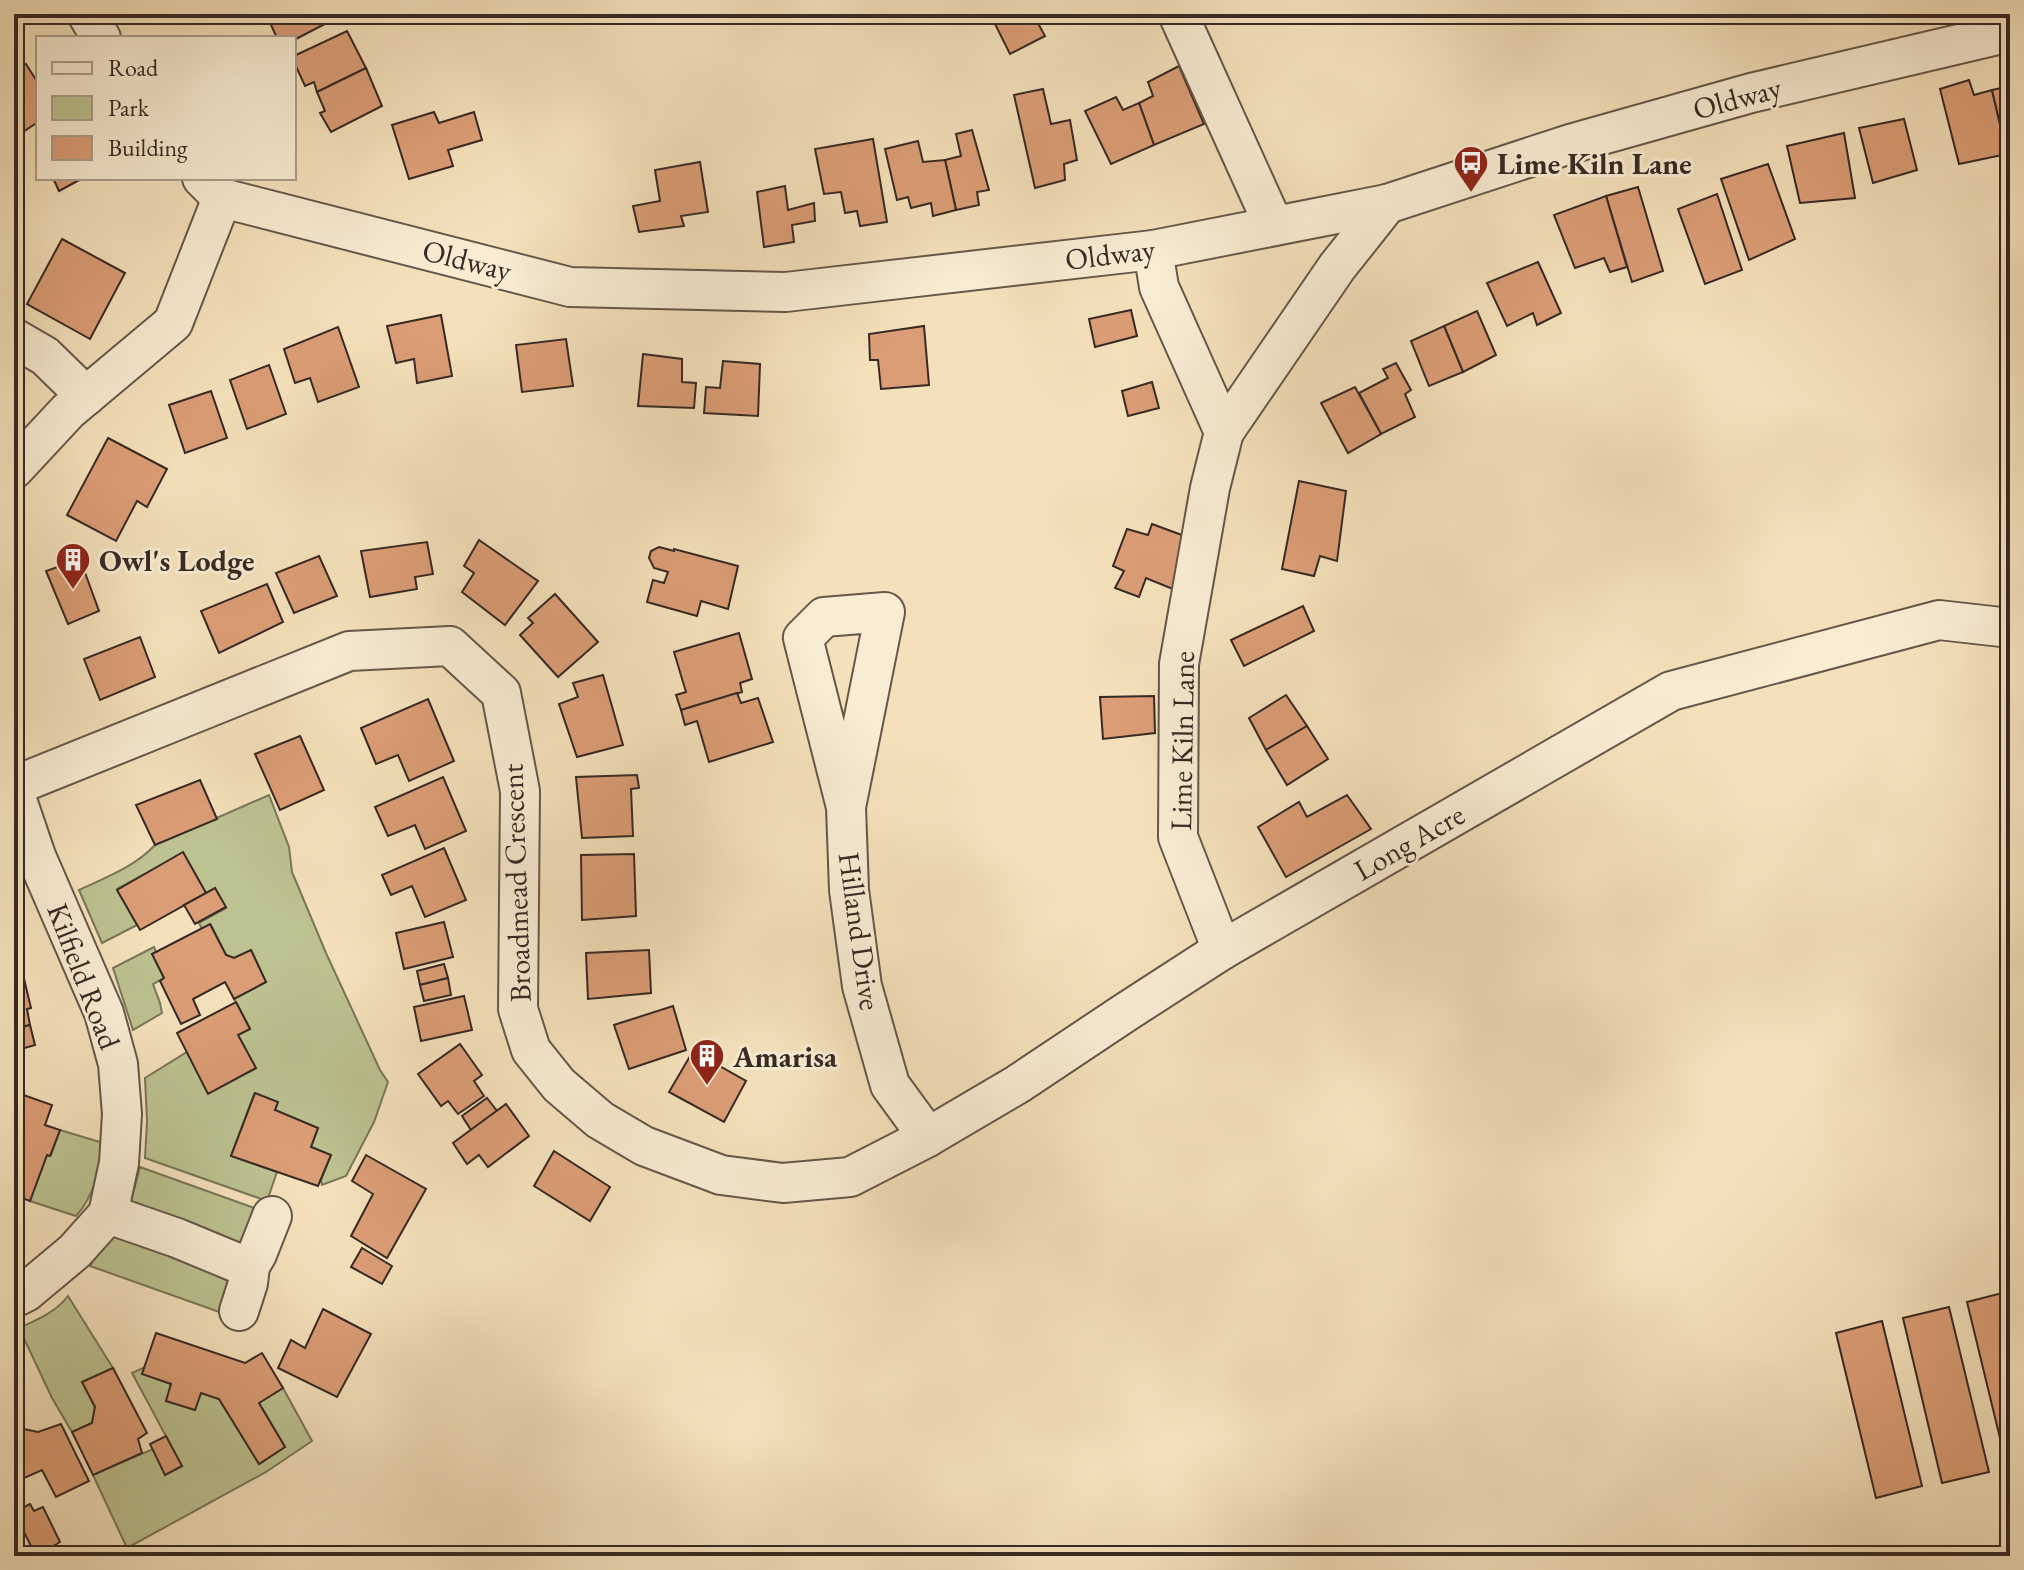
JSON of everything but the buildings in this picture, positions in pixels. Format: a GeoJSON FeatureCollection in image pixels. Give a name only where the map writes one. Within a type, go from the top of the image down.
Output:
{"type":"FeatureCollection","features":[{"type":"Feature","properties":{"kind":"street"},"geometry":{"type":"LineString","coordinates":[[87,14],[100,36]]}},
{"type":"Feature","properties":{"kind":"street"},"geometry":{"type":"LineString","coordinates":[[1178,14],[1274,226]]}},
{"type":"Feature","properties":{"kind":"street","name":"Oldway"},"geometry":{"type":"LineString","coordinates":[[212,188],[570,287],[786,292],[1153,250],[1387,204],[1570,144],[1751,93],[2010,32]]}},
{"type":"Feature","properties":{"kind":"street"},"geometry":{"type":"LineString","coordinates":[[14,469],[68,411],[173,323],[212,188]]}},
{"type":"Feature","properties":{"kind":"street","name":"Lime Kiln Lane"},"geometry":{"type":"LineString","coordinates":[[1222,950],[1178,837],[1179,664],[1210,488],[1224,432],[1337,267],[1387,204]]}},
{"type":"Feature","properties":{"kind":"street"},"geometry":{"type":"LineString","coordinates":[[1153,250],[1159,287],[1224,432]]}},
{"type":"Feature","properties":{"kind":"street"},"geometry":{"type":"LineString","coordinates":[[14,338],[45,356],[86,396]]}},
{"type":"Feature","properties":{"kind":"street","name":"Long Acre"},"geometry":{"type":"LineString","coordinates":[[850,1177],[928,1137],[1018,1084],[1222,950],[1671,691],[1939,620],[2010,628]]}},
{"type":"Feature","properties":{"kind":"street","name":"Broadmead Crescent"},"geometry":{"type":"LineString","coordinates":[[14,788],[349,651],[450,646],[501,693],[520,791],[518,1009],[531,1050],[559,1085],[600,1120],[644,1146],[721,1175],[783,1183],[850,1177]]}},
{"type":"Feature","properties":{"kind":"street","name":"Kilfield Road"},"geometry":{"type":"LineString","coordinates":[[14,788],[36,856],[104,1013],[118,1064],[122,1114],[119,1163],[108,1214]]}},
{"type":"Feature","properties":{"kind":"street","name":"Hilland Drive"},"geometry":{"type":"LineString","coordinates":[[846,807],[849,890],[862,986],[890,1085],[928,1137]]}},
{"type":"Feature","properties":{"kind":"street"},"geometry":{"type":"LineString","coordinates":[[14,1298],[26,1292],[70,1255],[108,1214],[250,1266]]}},
{"type":"Feature","properties":{"kind":"street"},"geometry":{"type":"LineString","coordinates":[[239,1311],[250,1266],[272,1216]]}},
{"type":"Feature","properties":{"kind":"green space"},"geometry":{"type":"Polygon","coordinates":[[[269,795],[289,847],[292,872],[326,953],[388,1082],[374,1122],[346,1176],[322,1185],[331,1155],[311,1147],[318,1128],[275,1110],[278,1102],[254,1094],[231,1156],[277,1172],[267,1201],[145,1158],[145,1078],[187,1052],[208,1093],[256,1068],[238,1035],[250,1028],[234,999],[266,982],[251,950],[234,958],[226,955],[211,925],[202,929],[199,923],[226,908],[215,888],[206,893],[183,853],[117,889],[137,925],[102,943],[79,890],[129,865],[155,845],[269,795]]]}},
{"type":"Feature","properties":{"kind":"green space"},"geometry":{"type":"Polygon","coordinates":[[[154,947],[156,952],[152,954],[164,978],[153,984],[162,1013],[133,1030],[113,968],[154,947]]]}},
{"type":"Feature","properties":{"kind":"green space"},"geometry":{"type":"Polygon","coordinates":[[[60,1130],[103,1143],[92,1191],[76,1216],[30,1201],[60,1130]]]}},
{"type":"Feature","properties":{"kind":"green space"},"geometry":{"type":"Polygon","coordinates":[[[140,1167],[260,1210],[248,1250],[140,1211],[131,1201],[140,1167]]]}},
{"type":"Feature","properties":{"kind":"green space"},"geometry":{"type":"Polygon","coordinates":[[[119,1233],[233,1278],[222,1313],[90,1266],[107,1238],[119,1233]]]}},
{"type":"Feature","properties":{"kind":"green space"},"geometry":{"type":"Polygon","coordinates":[[[68,1296],[113,1368],[82,1382],[95,1407],[92,1423],[72,1432],[19,1328],[52,1311],[68,1296]]]}},
{"type":"Feature","properties":{"kind":"green space"},"geometry":{"type":"Polygon","coordinates":[[[145,1367],[142,1374],[171,1384],[166,1401],[195,1410],[201,1393],[219,1399],[259,1464],[285,1447],[259,1403],[283,1388],[312,1441],[266,1472],[127,1548],[93,1475],[153,1449],[165,1475],[182,1466],[132,1373],[145,1367]]]}},
{"type":"Feature","properties":{"kind":"place","name":"Lime Kiln Lane"},"geometry":{"type":"Point","coordinates":[1471,194]}},
{"type":"Feature","properties":{"kind":"place","name":"Owl's Lodge"},"geometry":{"type":"Point","coordinates":[73,591]}},
{"type":"Feature","properties":{"kind":"place","name":"Amarisa"},"geometry":{"type":"Point","coordinates":[707,1087]}}]}
